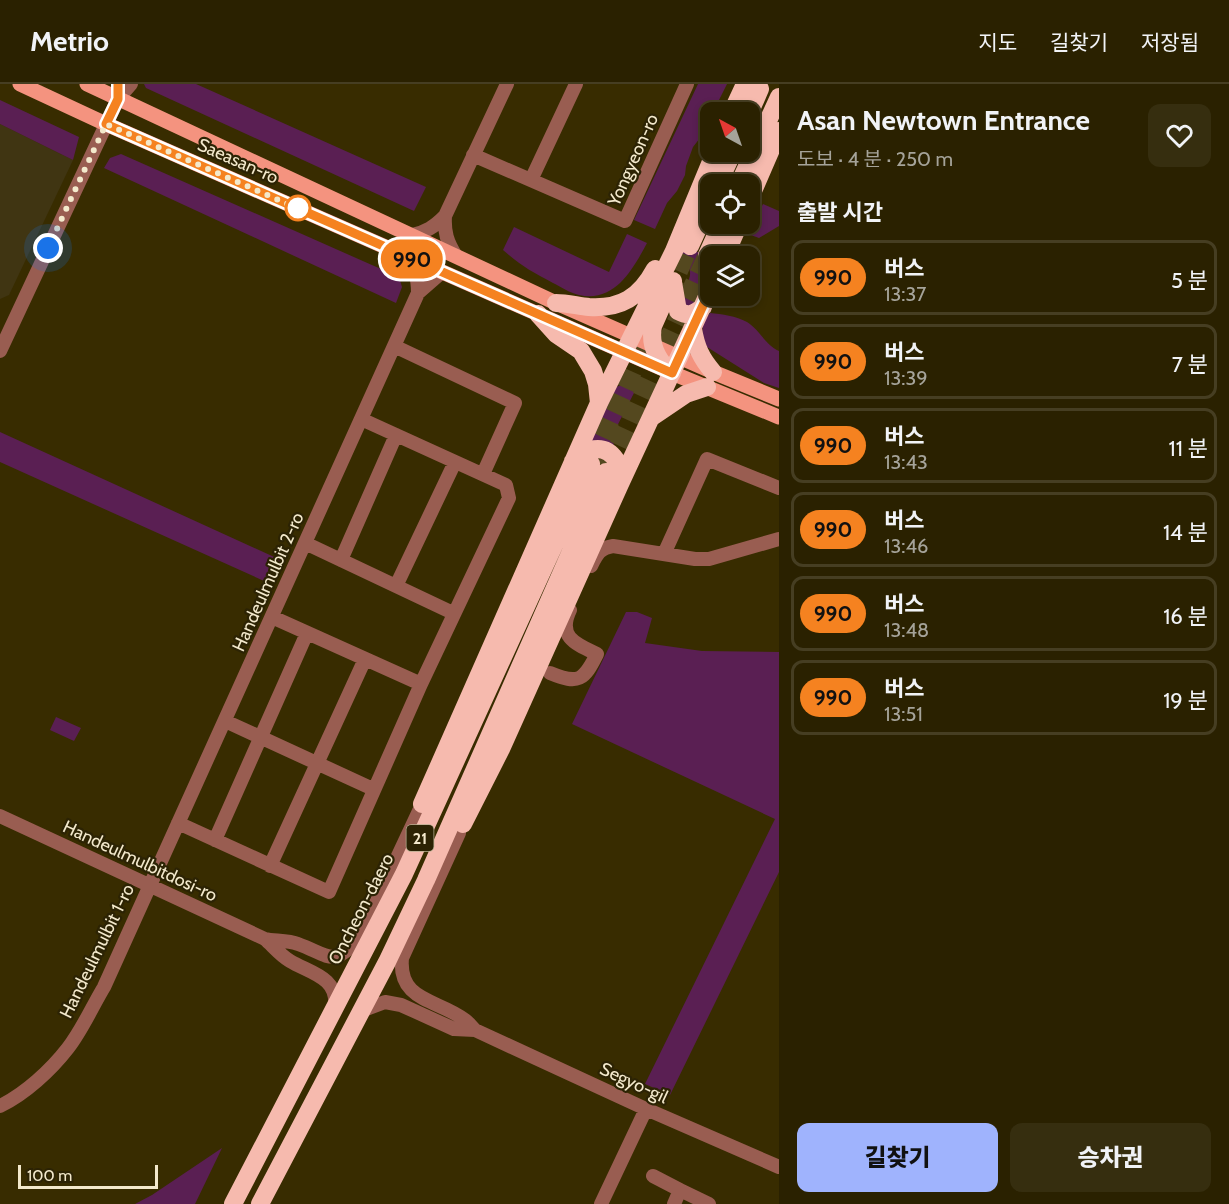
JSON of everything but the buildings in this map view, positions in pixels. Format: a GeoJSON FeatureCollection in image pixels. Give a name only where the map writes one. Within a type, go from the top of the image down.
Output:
{"type":"FeatureCollection","features":[{"type":"Feature","properties":{"kind":"highway"},"geometry":{"type":"LineString","coordinates":[[740,102],[753,87]]}},
{"type":"Feature","properties":{"kind":"highway"},"geometry":{"type":"LineString","coordinates":[[751,102],[753,87]]}},
{"type":"Feature","properties":{"kind":"highway"},"geometry":{"type":"LineString","coordinates":[[744,174],[779,97]]}},
{"type":"Feature","properties":{"kind":"highway"},"geometry":{"type":"LineString","coordinates":[[760,175],[779,130]]}},
{"type":"Feature","properties":{"kind":"highway"},"geometry":{"type":"LineString","coordinates":[[676,365],[663,365],[652,345],[652,326],[673,282],[687,217],[711,162]]}},
{"type":"Feature","properties":{"kind":"highway"},"geometry":{"type":"LineString","coordinates":[[556,303],[600,307],[635,297],[648,283],[675,229],[687,217]]}},
{"type":"Feature","properties":{"kind":"highway"},"geometry":{"type":"LineString","coordinates":[[404,874],[419,811],[599,403],[700,218]]}},
{"type":"Feature","properties":{"kind":"highway"},"geometry":{"type":"LineString","coordinates":[[673,282],[678,311],[692,315],[703,307]]}},
{"type":"Feature","properties":{"kind":"highway"},"geometry":{"type":"LineString","coordinates":[[426,880],[459,833],[541,670],[620,484],[703,307]]}},
{"type":"Feature","properties":{"kind":"highway"},"geometry":{"type":"LineString","coordinates":[[538,314],[556,334],[581,351],[593,371],[599,403]]}},
{"type":"Feature","properties":{"kind":"highway"},"geometry":{"type":"LineString","coordinates":[[651,418],[710,380],[696,347],[693,329]]}},
{"type":"Feature","properties":{"kind":"highway"},"geometry":{"type":"LineString","coordinates":[[573,462],[579,455],[592,449],[608,453],[617,460],[620,484]]}},
{"type":"Feature","properties":{"kind":"highway","name":"Oncheon-daero"},"geometry":{"type":"LineString","coordinates":[[233,1204],[404,874],[599,468],[426,880],[387,962],[260,1204]]}},
{"type":"Feature","properties":{"kind":"main road","name":"Saeasan-ro"},"geometry":{"type":"LineString","coordinates":[[20,84],[538,314],[629,345],[710,380]]}},
{"type":"Feature","properties":{"kind":"main road","name":"Saeasan-ro"},"geometry":{"type":"LineString","coordinates":[[87,84],[118,91],[556,303],[629,345],[652,345]]}},
{"type":"Feature","properties":{"kind":"main road"},"geometry":{"type":"LineString","coordinates":[[710,380],[779,399]]}},
{"type":"Feature","properties":{"kind":"main road"},"geometry":{"type":"LineString","coordinates":[[710,380],[779,417]]}},
{"type":"Feature","properties":{"kind":"street"},"geometry":{"type":"LineString","coordinates":[[0,351],[106,124],[118,91],[130,84]]}},
{"type":"Feature","properties":{"kind":"street"},"geometry":{"type":"LineString","coordinates":[[412,235],[435,226],[445,216],[507,84]]}},
{"type":"Feature","properties":{"kind":"street"},"geometry":{"type":"LineString","coordinates":[[531,180],[576,84]]}},
{"type":"Feature","properties":{"kind":"street","name":"Yongyeon-ro"},"geometry":{"type":"LineString","coordinates":[[474,154],[625,222],[687,84]]}},
{"type":"Feature","properties":{"kind":"street"},"geometry":{"type":"LineString","coordinates":[[445,216],[444,231],[448,244],[456,256]]}},
{"type":"Feature","properties":{"kind":"street"},"geometry":{"type":"LineString","coordinates":[[407,256],[418,279],[418,293]]}},
{"type":"Feature","properties":{"kind":"street"},"geometry":{"type":"LineString","coordinates":[[418,293],[442,272]]}},
{"type":"Feature","properties":{"kind":"street","name":"Handeulmulbit 2-ro"},"geometry":{"type":"LineString","coordinates":[[150,885],[418,293]]}},
{"type":"Feature","properties":{"kind":"street"},"geometry":{"type":"LineString","coordinates":[[394,346],[515,403]]}},
{"type":"Feature","properties":{"kind":"street"},"geometry":{"type":"LineString","coordinates":[[483,474],[522,389]]}},
{"type":"Feature","properties":{"kind":"street"},"geometry":{"type":"LineString","coordinates":[[178,823],[329,892],[373,789],[508,498],[506,485],[361,419]]}},
{"type":"Feature","properties":{"kind":"street"},"geometry":{"type":"LineString","coordinates":[[341,560],[396,435]]}},
{"type":"Feature","properties":{"kind":"street"},"geometry":{"type":"LineString","coordinates":[[664,554],[707,459],[779,488]]}},
{"type":"Feature","properties":{"kind":"street"},"geometry":{"type":"LineString","coordinates":[[396,586],[455,462]]}},
{"type":"Feature","properties":{"kind":"street"},"geometry":{"type":"LineString","coordinates":[[541,670],[567,680],[580,678],[588,673],[597,654],[571,639],[565,630],[566,619],[598,553],[603,548],[613,546],[709,559],[779,538]]}},
{"type":"Feature","properties":{"kind":"street"},"geometry":{"type":"LineString","coordinates":[[305,543],[453,613]]}},
{"type":"Feature","properties":{"kind":"street"},"geometry":{"type":"LineString","coordinates":[[272,617],[421,684]]}},
{"type":"Feature","properties":{"kind":"street"},"geometry":{"type":"LineString","coordinates":[[215,840],[307,633]]}},
{"type":"Feature","properties":{"kind":"street"},"geometry":{"type":"LineString","coordinates":[[270,866],[365,659]]}},
{"type":"Feature","properties":{"kind":"street"},"geometry":{"type":"LineString","coordinates":[[225,721],[373,789]]}},
{"type":"Feature","properties":{"kind":"street"},"geometry":{"type":"LineString","coordinates":[[265,939],[297,943],[324,957],[336,956],[350,949],[360,937],[419,811]]}},
{"type":"Feature","properties":{"kind":"street","name":"Handeulmulbitdosi-ro"},"geometry":{"type":"LineString","coordinates":[[0,816],[265,939]]}},
{"type":"Feature","properties":{"kind":"street"},"geometry":{"type":"LineString","coordinates":[[459,833],[402,958],[401,971],[405,984],[416,994],[464,1019],[475,1030]]}},
{"type":"Feature","properties":{"kind":"street","name":"Handeulmulbit 1-ro"},"geometry":{"type":"LineString","coordinates":[[0,1106],[11,1101],[42,1075],[68,1048],[104,987],[150,885]]}},
{"type":"Feature","properties":{"kind":"street"},"geometry":{"type":"LineString","coordinates":[[265,939],[287,960],[326,980],[336,996],[335,1006]]}},
{"type":"Feature","properties":{"kind":"street"},"geometry":{"type":"LineString","coordinates":[[361,1011],[385,1002],[401,1005],[454,1029],[475,1030]]}},
{"type":"Feature","properties":{"kind":"street","name":"Segyo-gil"},"geometry":{"type":"LineString","coordinates":[[475,1030],[779,1167]]}},
{"type":"Feature","properties":{"kind":"street"},"geometry":{"type":"LineString","coordinates":[[601,1204],[646,1109]]}},
{"type":"Feature","properties":{"kind":"street"},"geometry":{"type":"LineString","coordinates":[[653,1176],[709,1204]]}},
{"type":"Feature","properties":{"kind":"street"},"geometry":{"type":"LineString","coordinates":[[674,1204],[680,1190]]}},
{"type":"Feature","properties":{"kind":"shaded area"},"geometry":{"type":"Polygon","coordinates":[[[144,84],[196,84],[426,187],[414,211],[146,88],[144,84]]]}},
{"type":"Feature","properties":{"kind":"shaded area"},"geometry":{"type":"Polygon","coordinates":[[[698,84],[727,84],[718,102],[700,102],[700,138],[693,147],[685,175],[677,191],[667,203],[655,229],[634,220],[698,84]]]}},
{"type":"Feature","properties":{"kind":"shaded area"},"geometry":{"type":"Polygon","coordinates":[[[0,100],[79,137],[73,160],[0,124],[0,100]]]}},
{"type":"Feature","properties":{"kind":"shaded area"},"geometry":{"type":"Polygon","coordinates":[[[0,124],[73,160],[9,295],[0,299],[0,124]]]}},
{"type":"Feature","properties":{"kind":"shaded area"},"geometry":{"type":"Polygon","coordinates":[[[121,154],[399,277],[402,287],[396,303],[104,168],[110,158],[121,154]]]}},
{"type":"Feature","properties":{"kind":"shaded area"},"geometry":{"type":"Polygon","coordinates":[[[763,204],[779,211],[779,226],[759,238],[748,234],[760,234],[760,210],[763,204]]]}},
{"type":"Feature","properties":{"kind":"shaded area"},"geometry":{"type":"Polygon","coordinates":[[[514,227],[609,272],[627,234],[647,243],[629,273],[613,289],[592,296],[579,295],[533,272],[503,250],[514,227]]]}},
{"type":"Feature","properties":{"kind":"shaded area"},"geometry":{"type":"Polygon","coordinates":[[[680,244],[700,253],[700,296],[695,307],[687,310],[681,295],[690,272],[680,244]]]}},
{"type":"Feature","properties":{"kind":"shaded area"},"geometry":{"type":"Polygon","coordinates":[[[710,313],[747,322],[779,351],[779,388],[764,383],[707,347],[702,336],[703,322],[710,313]]]}},
{"type":"Feature","properties":{"kind":"shaded area"},"geometry":{"type":"Polygon","coordinates":[[[621,385],[632,388],[634,393],[613,434],[614,450],[586,447],[614,388],[621,385]]]}},
{"type":"Feature","properties":{"kind":"shaded area"},"geometry":{"type":"Polygon","coordinates":[[[0,432],[283,561],[273,585],[0,462],[0,432]]]}},
{"type":"Feature","properties":{"kind":"shaded area"},"geometry":{"type":"Polygon","coordinates":[[[626,612],[637,612],[652,618],[645,643],[702,651],[779,652],[779,872],[670,1095],[645,1084],[775,819],[572,724],[626,612]]]}},
{"type":"Feature","properties":{"kind":"shaded area"},"geometry":{"type":"Polygon","coordinates":[[[56,717],[81,728],[74,741],[50,730],[56,717]]]}},
{"type":"Feature","properties":{"kind":"shaded area"},"geometry":{"type":"Polygon","coordinates":[[[222,1148],[195,1204],[135,1204],[152,1195],[222,1148]]]}},
{"type":"Feature","properties":{"kind":"tunnel"},"geometry":{"type":"LineString","coordinates":[[668,296],[690,246]]}},
{"type":"Feature","properties":{"kind":"tunnel"},"geometry":{"type":"LineString","coordinates":[[607,470],[700,270]]}},
{"type":"Feature","properties":{"kind":"tunnel"},"geometry":{"type":"LineString","coordinates":[[592,462],[646,343]]}},
{"type":"Feature","properties":{"kind":"bus line","name":"990"},"geometry":{"type":"LineString","coordinates":[[118,84],[118,99],[106,124],[672,373],[703,306]]}},
{"type":"Feature","properties":{"kind":"route"},"geometry":{"type":"LineString","coordinates":[[48,248],[106,124],[298,208]]}}]}
